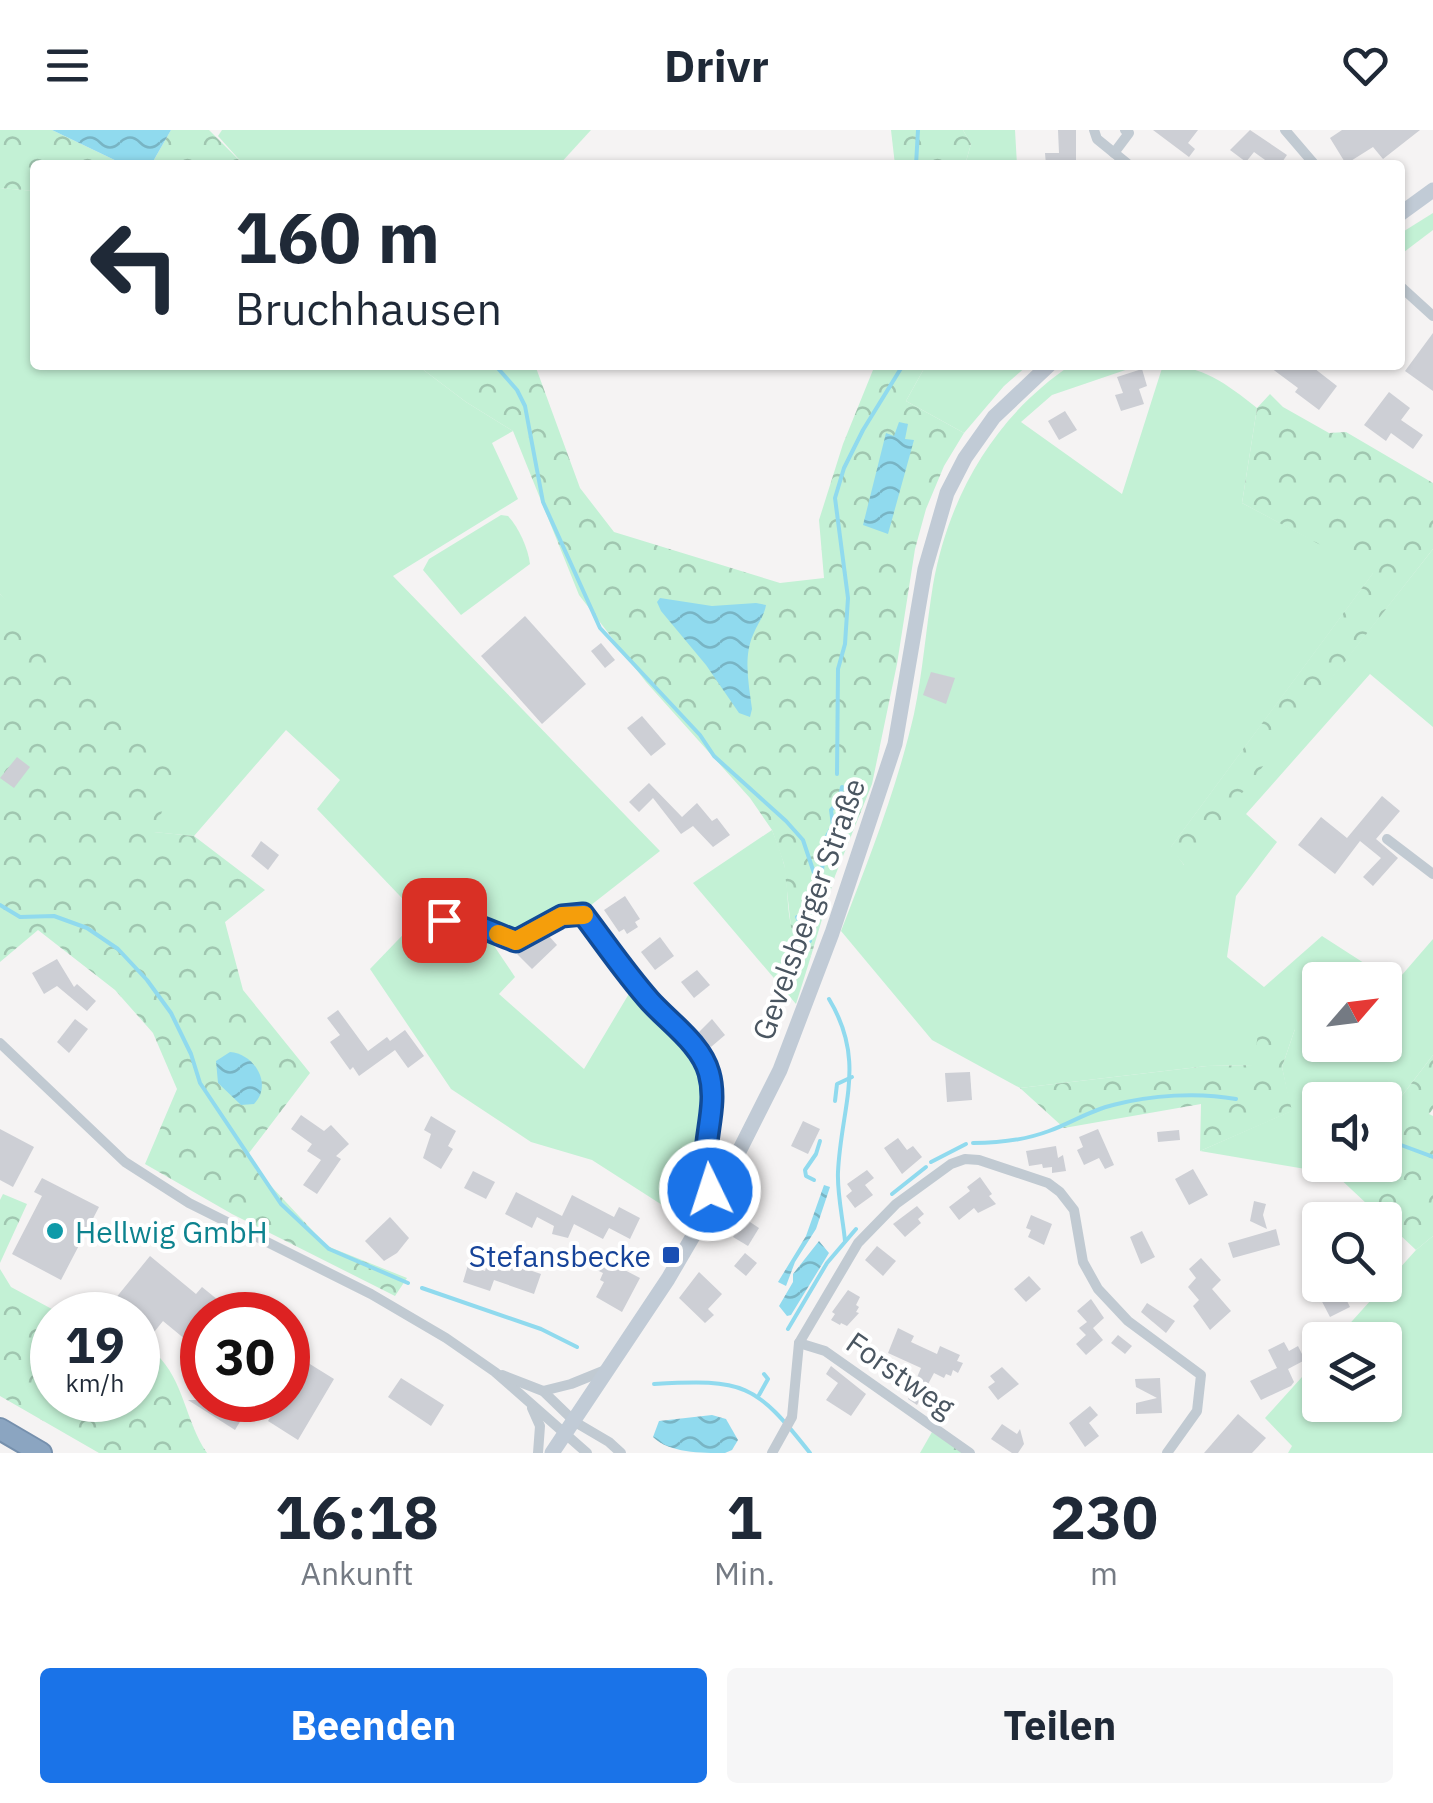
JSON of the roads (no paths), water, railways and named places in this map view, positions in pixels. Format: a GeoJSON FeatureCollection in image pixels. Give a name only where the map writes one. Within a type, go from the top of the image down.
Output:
{"type":"FeatureCollection","features":[{"type":"Feature","properties":{"kind":"highway"},"geometry":{"type":"LineString","coordinates":[[0,1429],[41,1453]]}},
{"type":"Feature","properties":{"kind":"main road"},"geometry":{"type":"LineString","coordinates":[[1405,210],[1433,190]]}},
{"type":"Feature","properties":{"kind":"main road","name":"Gevelsberger Straße"},"geometry":{"type":"LineString","coordinates":[[552,1453],[611,1368],[717,1194],[780,1070],[874,812],[902,713],[931,540],[947,493],[994,416],[1044,370]]}},
{"type":"Feature","properties":{"kind":"street"},"geometry":{"type":"LineString","coordinates":[[1094,130],[1097,138],[1123,160]]}},
{"type":"Feature","properties":{"kind":"street"},"geometry":{"type":"LineString","coordinates":[[1114,153],[1129,134],[1125,130]]}},
{"type":"Feature","properties":{"kind":"street"},"geometry":{"type":"LineString","coordinates":[[1285,130],[1311,160]]}},
{"type":"Feature","properties":{"kind":"street"},"geometry":{"type":"LineString","coordinates":[[1405,291],[1433,316]]}},
{"type":"Feature","properties":{"kind":"street"},"geometry":{"type":"LineString","coordinates":[[1387,839],[1433,874]]}},
{"type":"Feature","properties":{"kind":"street"},"geometry":{"type":"LineString","coordinates":[[414,922],[462,920],[516,941],[562,916],[583,914],[648,999],[702,1055],[710,1075],[712,1100],[704,1170],[710,1190],[717,1194]]}},
{"type":"Feature","properties":{"kind":"street"},"geometry":{"type":"LineString","coordinates":[[0,1044],[91,1131],[141,1172],[230,1225],[396,1307],[495,1372],[532,1408],[609,1442],[621,1453]]}},
{"type":"Feature","properties":{"kind":"street"},"geometry":{"type":"LineString","coordinates":[[772,1453],[792,1417],[794,1363],[799,1343],[858,1243],[896,1204],[951,1164],[965,1159],[1048,1183],[1060,1192],[1074,1210],[1083,1262],[1098,1289],[1128,1321],[1201,1376],[1196,1412],[1167,1453]]}},
{"type":"Feature","properties":{"kind":"street","name":"Forstweg"},"geometry":{"type":"LineString","coordinates":[[799,1343],[825,1351],[970,1453]]}},
{"type":"Feature","properties":{"kind":"street"},"geometry":{"type":"LineString","coordinates":[[544,1391],[611,1368]]}},
{"type":"Feature","properties":{"kind":"street"},"geometry":{"type":"LineString","coordinates":[[495,1372],[544,1391],[586,1453]]}},
{"type":"Feature","properties":{"kind":"street"},"geometry":{"type":"LineString","coordinates":[[532,1408],[540,1426],[538,1453]]}},
{"type":"Feature","properties":{"kind":"water"},"geometry":{"type":"Polygon","coordinates":[[[52,130],[171,130],[154,160],[115,160],[52,130]]]}},
{"type":"Feature","properties":{"kind":"water"},"geometry":{"type":"Polygon","coordinates":[[[899,422],[908,424],[905,439],[914,440],[888,534],[863,525],[886,433],[894,436],[899,422]]]}},
{"type":"Feature","properties":{"kind":"water"},"geometry":{"type":"Polygon","coordinates":[[[660,598],[712,606],[766,605],[748,653],[750,717],[739,713],[661,611],[657,602],[660,598]]]}},
{"type":"Feature","properties":{"kind":"water"},"geometry":{"type":"Polygon","coordinates":[[[230,1052],[247,1058],[258,1072],[262,1088],[254,1104],[241,1105],[218,1083],[216,1061],[230,1052]]]}},
{"type":"Feature","properties":{"kind":"water"},"geometry":{"type":"Polygon","coordinates":[[[824,1185],[830,1187],[816,1229],[795,1262],[786,1286],[778,1282],[806,1236],[824,1185]]]}},
{"type":"Feature","properties":{"kind":"water"},"geometry":{"type":"Polygon","coordinates":[[[819,1241],[829,1253],[787,1316],[779,1306],[793,1282],[793,1274],[819,1241]]]}},
{"type":"Feature","properties":{"kind":"water"},"geometry":{"type":"Polygon","coordinates":[[[712,1415],[726,1419],[738,1440],[732,1450],[686,1451],[653,1437],[659,1421],[712,1415]]]}},
{"type":"Feature","properties":{"kind":"waterway"},"geometry":{"type":"LineString","coordinates":[[916,160],[918,130]]}},
{"type":"Feature","properties":{"kind":"waterway"},"geometry":{"type":"LineString","coordinates":[[499,370],[525,406],[543,502],[600,628],[700,735],[714,756],[803,840],[817,882]]}},
{"type":"Feature","properties":{"kind":"waterway"},"geometry":{"type":"LineString","coordinates":[[837,774],[838,669],[845,644],[848,598],[835,498],[844,468],[863,430],[900,370]]}},
{"type":"Feature","properties":{"kind":"waterway"},"geometry":{"type":"LineString","coordinates":[[810,941],[804,930],[806,905],[822,870],[826,838],[833,825],[831,810],[839,802],[842,787]]}},
{"type":"Feature","properties":{"kind":"waterway","name":"Stefansbecke"},"geometry":{"type":"LineString","coordinates":[[0,905],[20,917],[54,916],[87,928],[118,949],[171,1013],[200,1083],[281,1204],[329,1249],[408,1283]]}},
{"type":"Feature","properties":{"kind":"waterway"},"geometry":{"type":"LineString","coordinates":[[797,917],[804,930]]}},
{"type":"Feature","properties":{"kind":"waterway"},"geometry":{"type":"LineString","coordinates":[[829,999],[847,1043],[849,1064],[838,1172],[845,1241]]}},
{"type":"Feature","properties":{"kind":"waterway"},"geometry":{"type":"LineString","coordinates":[[835,1101],[837,1084],[852,1077]]}},
{"type":"Feature","properties":{"kind":"waterway"},"geometry":{"type":"LineString","coordinates":[[973,1143],[1031,1137],[1105,1107],[1143,1099],[1190,1095],[1236,1099]]}},
{"type":"Feature","properties":{"kind":"waterway"},"geometry":{"type":"LineString","coordinates":[[814,1180],[806,1176],[805,1170],[820,1141]]}},
{"type":"Feature","properties":{"kind":"waterway"},"geometry":{"type":"LineString","coordinates":[[931,1162],[966,1144]]}},
{"type":"Feature","properties":{"kind":"waterway"},"geometry":{"type":"LineString","coordinates":[[1402,1145],[1433,1157]]}},
{"type":"Feature","properties":{"kind":"waterway"},"geometry":{"type":"LineString","coordinates":[[892,1194],[926,1167]]}},
{"type":"Feature","properties":{"kind":"waterway"},"geometry":{"type":"LineString","coordinates":[[788,1329],[827,1263],[856,1229]]}},
{"type":"Feature","properties":{"kind":"waterway","name":"Stefansbecke"},"geometry":{"type":"LineString","coordinates":[[422,1288],[541,1329],[577,1347]]}},
{"type":"Feature","properties":{"kind":"waterway"},"geometry":{"type":"LineString","coordinates":[[759,1395],[768,1379],[764,1374]]}},
{"type":"Feature","properties":{"kind":"waterway","name":"Stefansbecke"},"geometry":{"type":"LineString","coordinates":[[654,1384],[709,1383],[745,1390],[775,1412],[810,1453]]}},
{"type":"Feature","properties":{"kind":"place","name":"Hellwig GmbH"},"geometry":{"type":"Point","coordinates":[55,1231]}},
{"type":"Feature","properties":{"kind":"place","name":"Stefansbecke"},"geometry":{"type":"Point","coordinates":[671,1255]}}]}
